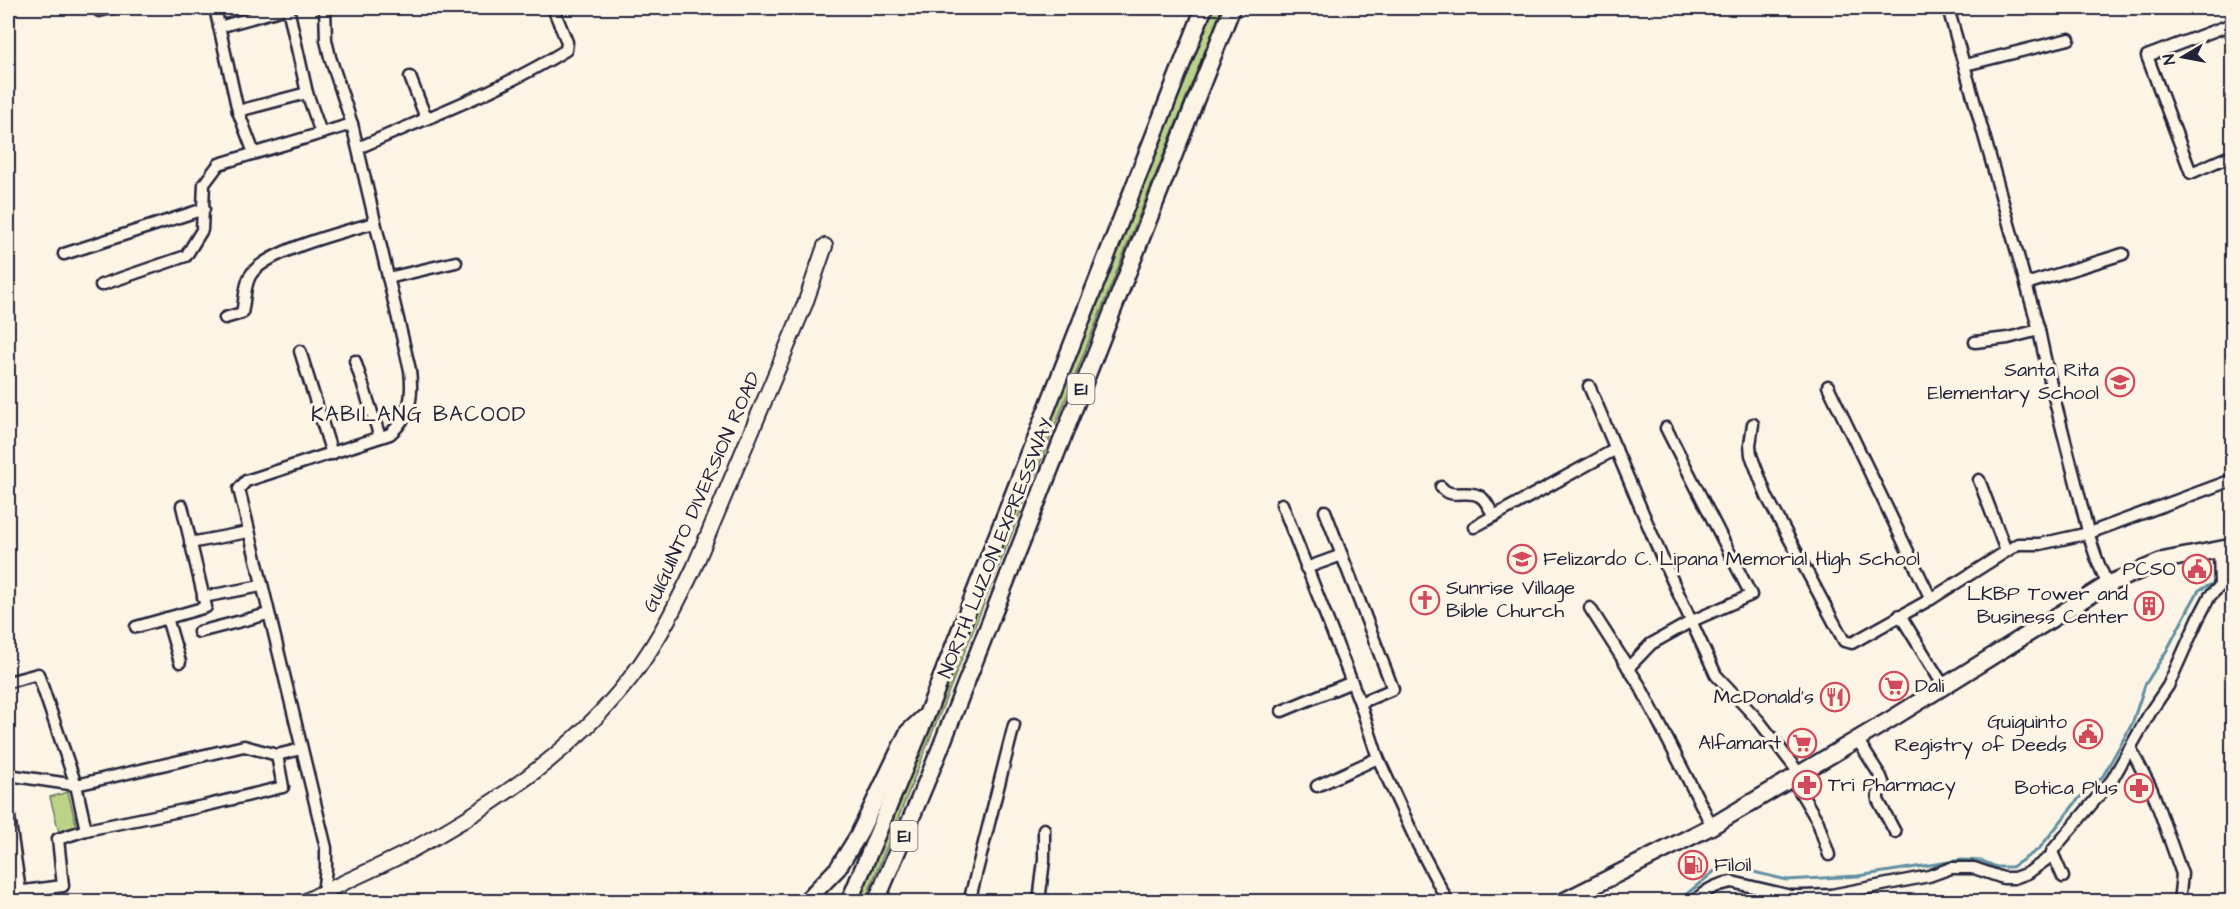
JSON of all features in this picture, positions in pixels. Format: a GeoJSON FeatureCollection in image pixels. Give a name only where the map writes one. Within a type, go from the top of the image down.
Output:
{"type":"FeatureCollection","features":[{"type":"Feature","properties":{"kind":"highway","name":"NORTH LUZON EXPRESSWAY"},"geometry":{"type":"LineString","coordinates":[[849,902],[927,714],[1204,8]]}},
{"type":"Feature","properties":{"kind":"highway","name":"NORTH LUZON EXPRESSWAY"},"geometry":{"type":"LineString","coordinates":[[876,902],[942,743],[1232,8]]}},
{"type":"Feature","properties":{"kind":"highway"},"geometry":{"type":"LineString","coordinates":[[1562,902],[1712,826],[2108,584],[2165,560],[2225,548]]}},
{"type":"Feature","properties":{"kind":"highway"},"geometry":{"type":"LineString","coordinates":[[805,902],[838,868],[858,836],[908,732],[927,714]]}},
{"type":"Feature","properties":{"kind":"main road","name":"GUIGUINTO DIVERSION ROAD"},"geometry":{"type":"LineString","coordinates":[[304,902],[323,897],[410,851],[524,781],[576,737],[620,692],[659,635],[690,577],[806,304],[825,246]]}},
{"type":"Feature","properties":{"kind":"street"},"geometry":{"type":"LineString","coordinates":[[99,11],[112,8]]}},
{"type":"Feature","properties":{"kind":"street"},"geometry":{"type":"LineString","coordinates":[[215,8],[238,111],[255,153]]}},
{"type":"Feature","properties":{"kind":"street"},"geometry":{"type":"LineString","coordinates":[[219,27],[287,8],[308,93],[321,133]]}},
{"type":"Feature","properties":{"kind":"street"},"geometry":{"type":"LineString","coordinates":[[323,897],[326,848],[239,489],[246,482],[390,434],[406,414],[411,403],[412,391],[410,370],[358,148],[330,57],[325,8]]}},
{"type":"Feature","properties":{"kind":"street"},"geometry":{"type":"LineString","coordinates":[[358,148],[482,96],[531,72],[566,50],[567,42],[554,8]]}},
{"type":"Feature","properties":{"kind":"street"},"geometry":{"type":"LineString","coordinates":[[1948,8],[2039,330],[2050,384],[2098,566],[2108,584]]}},
{"type":"Feature","properties":{"kind":"street"},"geometry":{"type":"LineString","coordinates":[[2232,24],[2147,56],[2191,173],[2232,155]]}},
{"type":"Feature","properties":{"kind":"street"},"geometry":{"type":"LineString","coordinates":[[1965,65],[2068,39]]}},
{"type":"Feature","properties":{"kind":"street"},"geometry":{"type":"LineString","coordinates":[[410,77],[426,118]]}},
{"type":"Feature","properties":{"kind":"street"},"geometry":{"type":"LineString","coordinates":[[238,111],[308,93]]}},
{"type":"Feature","properties":{"kind":"street"},"geometry":{"type":"LineString","coordinates":[[101,285],[186,256],[202,230],[204,184],[219,164],[352,124]]}},
{"type":"Feature","properties":{"kind":"street"},"geometry":{"type":"LineString","coordinates":[[64,254],[204,209]]}},
{"type":"Feature","properties":{"kind":"street"},"geometry":{"type":"LineString","coordinates":[[225,318],[242,313],[244,292],[250,276],[258,266],[282,253],[327,236],[374,223]]}},
{"type":"Feature","properties":{"kind":"street"},"geometry":{"type":"LineString","coordinates":[[2026,284],[2123,254]]}},
{"type":"Feature","properties":{"kind":"street"},"geometry":{"type":"LineString","coordinates":[[388,278],[456,262]]}},
{"type":"Feature","properties":{"kind":"street"},"geometry":{"type":"LineString","coordinates":[[1975,342],[2008,338],[2039,330]]}},
{"type":"Feature","properties":{"kind":"street"},"geometry":{"type":"LineString","coordinates":[[300,351],[332,454]]}},
{"type":"Feature","properties":{"kind":"street"},"geometry":{"type":"LineString","coordinates":[[355,361],[380,437]]}},
{"type":"Feature","properties":{"kind":"street"},"geometry":{"type":"LineString","coordinates":[[1590,386],[1662,558],[1716,675],[1759,722],[1795,776],[1818,822],[1829,855]]}},
{"type":"Feature","properties":{"kind":"street"},"geometry":{"type":"LineString","coordinates":[[1828,386],[1931,599]]}},
{"type":"Feature","properties":{"kind":"street"},"geometry":{"type":"LineString","coordinates":[[1753,423],[1751,455],[1767,497],[1844,641],[1852,643],[1931,599],[2018,544],[2040,544],[2089,533],[2232,480]]}},
{"type":"Feature","properties":{"kind":"street"},"geometry":{"type":"LineString","coordinates":[[1628,668],[1651,644],[1692,621],[1751,595],[1666,428]]}},
{"type":"Feature","properties":{"kind":"street"},"geometry":{"type":"LineString","coordinates":[[1474,527],[1616,449]]}},
{"type":"Feature","properties":{"kind":"street"},"geometry":{"type":"LineString","coordinates":[[1979,480],[2006,551]]}},
{"type":"Feature","properties":{"kind":"street"},"geometry":{"type":"LineString","coordinates":[[1441,488],[1445,493],[1451,494],[1477,494],[1494,516]]}},
{"type":"Feature","properties":{"kind":"street"},"geometry":{"type":"LineString","coordinates":[[1282,504],[1360,703],[1378,758],[1418,845],[1448,902]]}},
{"type":"Feature","properties":{"kind":"street"},"geometry":{"type":"LineString","coordinates":[[135,627],[206,608],[182,506]]}},
{"type":"Feature","properties":{"kind":"street"},"geometry":{"type":"LineString","coordinates":[[1325,512],[1393,689],[1360,703]]}},
{"type":"Feature","properties":{"kind":"street"},"geometry":{"type":"LineString","coordinates":[[190,543],[248,532]]}},
{"type":"Feature","properties":{"kind":"street"},"geometry":{"type":"LineString","coordinates":[[1694,902],[1702,893],[1723,883],[1732,882],[1804,899],[1843,897],[1929,876],[1951,868],[1974,868],[2003,878],[2014,878],[2028,873],[2050,857],[2088,806],[2112,780],[2151,711],[2168,686],[2201,612],[2220,582],[2225,548]]}},
{"type":"Feature","properties":{"kind":"street"},"geometry":{"type":"LineString","coordinates":[[1306,568],[1342,555]]}},
{"type":"Feature","properties":{"kind":"street"},"geometry":{"type":"LineString","coordinates":[[203,597],[261,586]]}},
{"type":"Feature","properties":{"kind":"street"},"geometry":{"type":"LineString","coordinates":[[1590,608],[1640,686],[1712,826]]}},
{"type":"Feature","properties":{"kind":"street"},"geometry":{"type":"LineString","coordinates":[[199,632],[268,614]]}},
{"type":"Feature","properties":{"kind":"street"},"geometry":{"type":"LineString","coordinates":[[1900,615],[1942,685]]}},
{"type":"Feature","properties":{"kind":"street"},"geometry":{"type":"LineString","coordinates":[[167,618],[180,662]]}},
{"type":"Feature","properties":{"kind":"street"},"geometry":{"type":"LineString","coordinates":[[8,682],[38,674],[76,785],[86,830]]}},
{"type":"Feature","properties":{"kind":"street"},"geometry":{"type":"LineString","coordinates":[[1282,711],[1352,682]]}},
{"type":"Feature","properties":{"kind":"street"},"geometry":{"type":"LineString","coordinates":[[969,902],[1014,725]]}},
{"type":"Feature","properties":{"kind":"street"},"geometry":{"type":"LineString","coordinates":[[1857,739],[1881,777],[1884,785],[1878,795],[1878,800],[1894,832]]}},
{"type":"Feature","properties":{"kind":"street"},"geometry":{"type":"LineString","coordinates":[[8,775],[76,785],[244,746],[278,755],[301,749]]}},
{"type":"Feature","properties":{"kind":"street"},"geometry":{"type":"LineString","coordinates":[[2131,748],[2152,790],[2182,874],[2179,902]]}},
{"type":"Feature","properties":{"kind":"street"},"geometry":{"type":"LineString","coordinates":[[8,893],[63,886],[58,838],[283,787],[278,755]]}},
{"type":"Feature","properties":{"kind":"street"},"geometry":{"type":"LineString","coordinates":[[1317,786],[1378,758]]}},
{"type":"Feature","properties":{"kind":"street"},"geometry":{"type":"LineString","coordinates":[[8,810],[20,891]]}},
{"type":"Feature","properties":{"kind":"street"},"geometry":{"type":"LineString","coordinates":[[1040,902],[1044,829]]}},
{"type":"Feature","properties":{"kind":"street"},"geometry":{"type":"LineString","coordinates":[[2052,852],[2063,877]]}},
{"type":"Feature","properties":{"kind":"green space"},"geometry":{"type":"Polygon","coordinates":[[[1208,8],[1222,8],[865,901],[853,902],[1208,8]]]}},
{"type":"Feature","properties":{"kind":"green space"},"geometry":{"type":"Polygon","coordinates":[[[68,792],[77,828],[59,832],[50,797],[68,792]]]}},
{"type":"Feature","properties":{"kind":"waterway"},"geometry":{"type":"LineString","coordinates":[[1677,902],[1717,869],[1729,866],[1787,880],[1858,876],[1962,860],[1982,861],[1996,867],[2012,867],[2039,849],[2080,797],[2103,776],[2132,724],[2145,685],[2167,650],[2199,590],[2216,582]]}},
{"type":"Feature","properties":{"kind":"waterway"},"geometry":{"type":"LineString","coordinates":[[2222,582],[2232,589]]}},
{"type":"Feature","properties":{"kind":"place","name":"Santa Rita Elementary School"},"geometry":{"type":"Point","coordinates":[2120,382]}},
{"type":"Feature","properties":{"kind":"place","name":"Felizardo C. Lipana Memorial High School"},"geometry":{"type":"Point","coordinates":[1522,559]}},
{"type":"Feature","properties":{"kind":"place","name":"PCSO"},"geometry":{"type":"Point","coordinates":[2197,569]}},
{"type":"Feature","properties":{"kind":"place","name":"Sunrise Village Bible Church"},"geometry":{"type":"Point","coordinates":[1425,600]}},
{"type":"Feature","properties":{"kind":"place","name":"LKBP Tower and Business Center"},"geometry":{"type":"Point","coordinates":[2149,606]}},
{"type":"Feature","properties":{"kind":"place","name":"Dali"},"geometry":{"type":"Point","coordinates":[1894,686]}},
{"type":"Feature","properties":{"kind":"place","name":"McDonald's"},"geometry":{"type":"Point","coordinates":[1835,697]}},
{"type":"Feature","properties":{"kind":"place","name":"Guiguinto Registry of Deeds"},"geometry":{"type":"Point","coordinates":[2088,734]}},
{"type":"Feature","properties":{"kind":"place","name":"Alfamart"},"geometry":{"type":"Point","coordinates":[1802,743]}},
{"type":"Feature","properties":{"kind":"place","name":"Tri Pharmacy"},"geometry":{"type":"Point","coordinates":[1807,785]}},
{"type":"Feature","properties":{"kind":"place","name":"Botica Plus"},"geometry":{"type":"Point","coordinates":[2139,788]}},
{"type":"Feature","properties":{"kind":"place","name":"Filoil"},"geometry":{"type":"Point","coordinates":[1693,865]}},
{"type":"Feature","properties":{"kind":"district","name":"KABILANG BACOOD"},"geometry":{"type":"Point","coordinates":[419,414]}}]}
